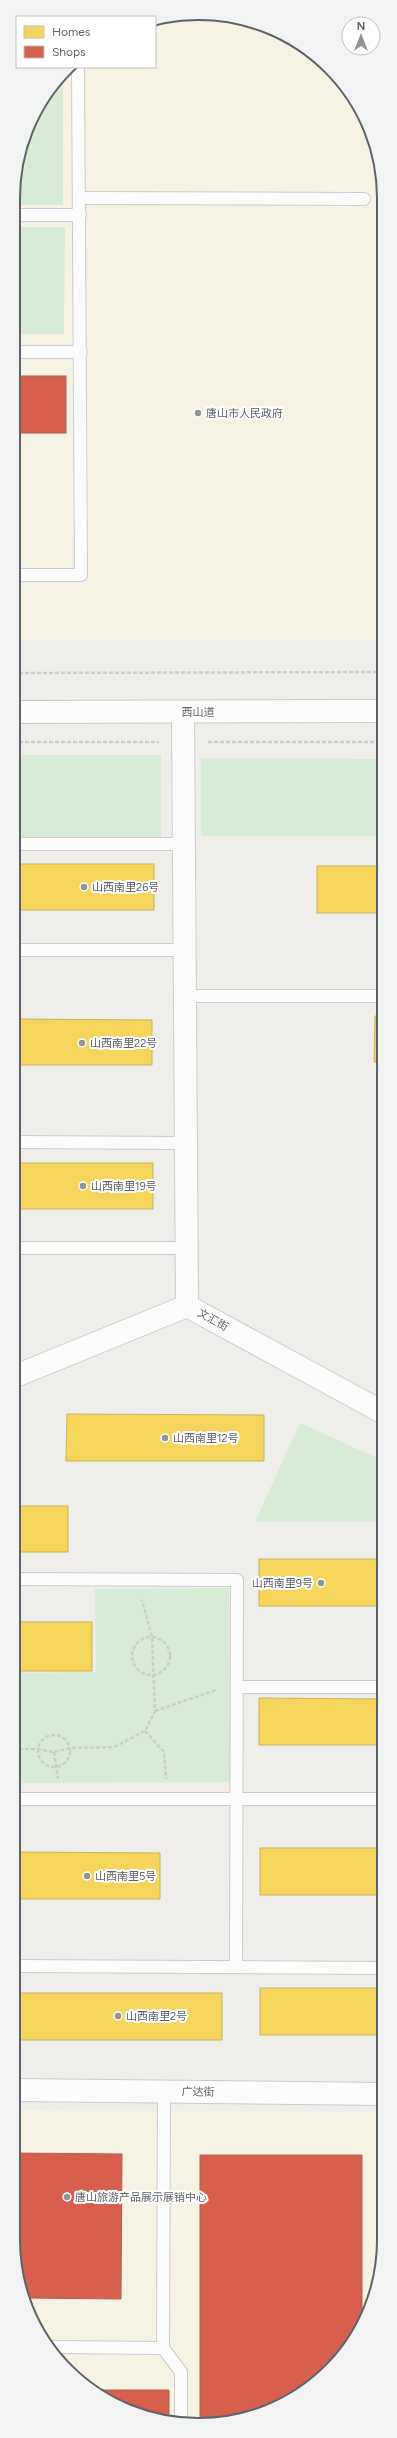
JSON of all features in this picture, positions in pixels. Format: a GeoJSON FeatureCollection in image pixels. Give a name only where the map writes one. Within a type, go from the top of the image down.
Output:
{"type":"FeatureCollection","features":[{"type":"Feature","properties":{"kind":"street","name":"西山道"},"geometry":{"type":"LineString","coordinates":[[20,712],[377,711]]}},
{"type":"Feature","properties":{"kind":"street"},"geometry":{"type":"LineString","coordinates":[[183,712],[186,1143],[185,1248],[187,1306]]}},
{"type":"Feature","properties":{"kind":"street","name":"文汇街"},"geometry":{"type":"LineString","coordinates":[[20,1374],[187,1306],[377,1409]]}},
{"type":"Feature","properties":{"kind":"street","name":"广达街"},"geometry":{"type":"LineString","coordinates":[[20,2090],[377,2094]]}},
{"type":"Feature","properties":{"kind":"lane"},"geometry":{"type":"LineString","coordinates":[[20,575],[81,575],[81,352],[78,68]]}},
{"type":"Feature","properties":{"kind":"lane"},"geometry":{"type":"LineString","coordinates":[[80,198],[364,199]]}},
{"type":"Feature","properties":{"kind":"lane"},"geometry":{"type":"LineString","coordinates":[[20,216],[80,215]]}},
{"type":"Feature","properties":{"kind":"lane"},"geometry":{"type":"LineString","coordinates":[[20,352],[81,352]]}},
{"type":"Feature","properties":{"kind":"lane"},"geometry":{"type":"LineString","coordinates":[[20,844],[184,844]]}},
{"type":"Feature","properties":{"kind":"lane"},"geometry":{"type":"LineString","coordinates":[[20,950],[184,950]]}},
{"type":"Feature","properties":{"kind":"lane"},"geometry":{"type":"LineString","coordinates":[[185,996],[377,996]]}},
{"type":"Feature","properties":{"kind":"lane"},"geometry":{"type":"LineString","coordinates":[[20,1142],[186,1143]]}},
{"type":"Feature","properties":{"kind":"lane"},"geometry":{"type":"LineString","coordinates":[[20,1248],[185,1248]]}},
{"type":"Feature","properties":{"kind":"lane"},"geometry":{"type":"LineString","coordinates":[[20,1579],[238,1580],[236,1967]]}},
{"type":"Feature","properties":{"kind":"lane"},"geometry":{"type":"LineString","coordinates":[[237,1687],[377,1687]]}},
{"type":"Feature","properties":{"kind":"lane"},"geometry":{"type":"LineString","coordinates":[[20,1799],[377,1799]]}},
{"type":"Feature","properties":{"kind":"lane"},"geometry":{"type":"LineString","coordinates":[[20,1966],[377,1968]]}},
{"type":"Feature","properties":{"kind":"lane"},"geometry":{"type":"LineString","coordinates":[[164,2092],[163,2348],[181,2372],[181,2417]]}},
{"type":"Feature","properties":{"kind":"lane"},"geometry":{"type":"LineString","coordinates":[[56,2347],[163,2348]]}},
{"type":"Feature","properties":{"kind":"path"},"geometry":{"type":"LineString","coordinates":[[20,673],[377,672]]}},
{"type":"Feature","properties":{"kind":"path"},"geometry":{"type":"LineString","coordinates":[[20,1750],[38,1749],[54,1752],[70,1748],[114,1747],[145,1731],[154,1711],[152,1637],[136,1579]]}},
{"type":"Feature","properties":{"kind":"path"},"geometry":{"type":"LineString","coordinates":[[152,1637],[163,1642],[169,1652],[168,1664],[164,1669],[153,1675],[147,1674],[136,1668],[132,1656],[132,1650],[140,1640],[152,1637]]}},
{"type":"Feature","properties":{"kind":"path"},"geometry":{"type":"LineString","coordinates":[[154,1711],[222,1688]]}},
{"type":"Feature","properties":{"kind":"path"},"geometry":{"type":"LineString","coordinates":[[145,1731],[164,1752],[166,1766],[166,1799]]}},
{"type":"Feature","properties":{"kind":"path"},"geometry":{"type":"LineString","coordinates":[[51,1734],[65,1739],[70,1748],[68,1759],[65,1763],[55,1767],[44,1764],[38,1754],[38,1749],[42,1739],[51,1734]]}},
{"type":"Feature","properties":{"kind":"path"},"geometry":{"type":"LineString","coordinates":[[54,1752],[55,1767],[63,1799]]}},
{"type":"Feature","properties":{"kind":"shaded area","name":"唐山市人民政府"},"geometry":{"type":"Polygon","coordinates":[[[187,20],[210,20],[233,23],[256,29],[288,44],[316,64],[333,81],[353,109],[368,141],[374,164],[377,187],[377,640],[20,640],[20,187],[23,164],[29,141],[44,109],[64,81],[76,68],[156,68],[156,25],[187,20]]]}},
{"type":"Feature","properties":{"kind":"shaded area"},"geometry":{"type":"Polygon","coordinates":[[[20,2110],[377,2112],[377,2251],[374,2274],[368,2297],[359,2318],[347,2339],[325,2366],[298,2388],[277,2400],[256,2409],[233,2415],[210,2418],[187,2418],[164,2415],[141,2409],[120,2400],[99,2388],[72,2366],[50,2339],[38,2318],[29,2297],[23,2274],[20,2251],[20,2110]]]}},
{"type":"Feature","properties":{"kind":"green space"},"geometry":{"type":"Polygon","coordinates":[[[63,82],[63,205],[20,205],[20,187],[23,164],[29,141],[44,109],[63,82]]]}},
{"type":"Feature","properties":{"kind":"green space"},"geometry":{"type":"Polygon","coordinates":[[[20,227],[65,227],[64,334],[20,334],[20,227]]]}},
{"type":"Feature","properties":{"kind":"green space"},"geometry":{"type":"Polygon","coordinates":[[[20,755],[161,755],[161,838],[20,838],[20,755]]]}},
{"type":"Feature","properties":{"kind":"green space"},"geometry":{"type":"Polygon","coordinates":[[[201,758],[377,759],[377,836],[201,836],[201,758]]]}},
{"type":"Feature","properties":{"kind":"green space"},"geometry":{"type":"Polygon","coordinates":[[[300,1423],[377,1458],[377,1522],[255,1522],[300,1423]]]}},
{"type":"Feature","properties":{"kind":"green space"},"geometry":{"type":"Polygon","coordinates":[[[229,1588],[230,1782],[20,1783],[20,1673],[96,1672],[95,1589],[229,1588]]]}},
{"type":"Feature","properties":{"kind":"building: Homes","name":"山西南里26号"},"geometry":{"type":"Polygon","coordinates":[[[20,864],[154,864],[154,910],[20,910],[20,864]]]}},
{"type":"Feature","properties":{"kind":"building: Homes"},"geometry":{"type":"Polygon","coordinates":[[[317,866],[377,866],[377,913],[317,913],[317,866]]]}},
{"type":"Feature","properties":{"kind":"building: Homes"},"geometry":{"type":"Polygon","coordinates":[[[375,1016],[377,1016],[377,1062],[374,1062],[375,1016]]]}},
{"type":"Feature","properties":{"kind":"building: Homes","name":"山西南里22号"},"geometry":{"type":"Polygon","coordinates":[[[20,1019],[152,1020],[152,1065],[20,1065],[20,1019]]]}},
{"type":"Feature","properties":{"kind":"building: Homes","name":"山西南里19号"},"geometry":{"type":"Polygon","coordinates":[[[20,1163],[153,1163],[153,1209],[20,1209],[20,1163]]]}},
{"type":"Feature","properties":{"kind":"building: Homes","name":"山西南里12号"},"geometry":{"type":"Polygon","coordinates":[[[67,1414],[264,1415],[264,1461],[66,1461],[67,1414]]]}},
{"type":"Feature","properties":{"kind":"building: Homes"},"geometry":{"type":"Polygon","coordinates":[[[20,1506],[68,1506],[68,1552],[20,1552],[20,1506]]]}},
{"type":"Feature","properties":{"kind":"building: Homes","name":"山西南里9号"},"geometry":{"type":"Polygon","coordinates":[[[259,1559],[377,1559],[377,1606],[259,1606],[259,1559]]]}},
{"type":"Feature","properties":{"kind":"building: Homes"},"geometry":{"type":"Polygon","coordinates":[[[20,1622],[92,1622],[92,1671],[20,1671],[20,1622]]]}},
{"type":"Feature","properties":{"kind":"building: Homes"},"geometry":{"type":"Polygon","coordinates":[[[259,1698],[377,1699],[377,1745],[259,1745],[259,1698]]]}},
{"type":"Feature","properties":{"kind":"building: Homes"},"geometry":{"type":"Polygon","coordinates":[[[260,1848],[377,1848],[377,1895],[260,1895],[260,1848]]]}},
{"type":"Feature","properties":{"kind":"building: Homes","name":"山西南里5号"},"geometry":{"type":"Polygon","coordinates":[[[20,1852],[160,1853],[160,1899],[20,1899],[20,1852]]]}},
{"type":"Feature","properties":{"kind":"building: Homes"},"geometry":{"type":"Polygon","coordinates":[[[260,1988],[377,1988],[377,2035],[260,2035],[260,1988]]]}},
{"type":"Feature","properties":{"kind":"building: Homes","name":"山西南里2号"},"geometry":{"type":"Polygon","coordinates":[[[20,1993],[222,1993],[222,2040],[20,2040],[20,1993]]]}},
{"type":"Feature","properties":{"kind":"building: Shops"},"geometry":{"type":"Polygon","coordinates":[[[20,376],[66,376],[66,433],[20,433],[20,376]]]}},
{"type":"Feature","properties":{"kind":"building: Shops","name":"唐山旅游产品展示展销中心"},"geometry":{"type":"Polygon","coordinates":[[[20,2153],[122,2154],[121,2299],[29,2298],[23,2274],[20,2251],[20,2153]]]}},
{"type":"Feature","properties":{"kind":"building: Shops"},"geometry":{"type":"Polygon","coordinates":[[[200,2155],[362,2155],[362,2310],[347,2339],[333,2357],[316,2374],[298,2388],[277,2400],[256,2409],[233,2415],[200,2418],[200,2155]]]}},
{"type":"Feature","properties":{"kind":"building: Shops"},"geometry":{"type":"Polygon","coordinates":[[[102,2390],[169,2390],[169,2415],[141,2409],[102,2390]]]}},
{"type":"Feature","properties":{"kind":"place","name":"唐山市人民政府"},"geometry":{"type":"Point","coordinates":[198,413]}},
{"type":"Feature","properties":{"kind":"place","name":"山西南里26号"},"geometry":{"type":"Point","coordinates":[84,887]}},
{"type":"Feature","properties":{"kind":"place","name":"山西南里22号"},"geometry":{"type":"Point","coordinates":[82,1043]}},
{"type":"Feature","properties":{"kind":"place","name":"山西南里19号"},"geometry":{"type":"Point","coordinates":[83,1186]}},
{"type":"Feature","properties":{"kind":"place","name":"山西南里12号"},"geometry":{"type":"Point","coordinates":[165,1438]}},
{"type":"Feature","properties":{"kind":"place","name":"山西南里9号"},"geometry":{"type":"Point","coordinates":[321,1583]}},
{"type":"Feature","properties":{"kind":"place","name":"山西南里5号"},"geometry":{"type":"Point","coordinates":[87,1876]}},
{"type":"Feature","properties":{"kind":"place","name":"山西南里2号"},"geometry":{"type":"Point","coordinates":[118,2016]}},
{"type":"Feature","properties":{"kind":"place","name":"唐山旅游产品展示展销中心"},"geometry":{"type":"Point","coordinates":[67,2197]}}]}
